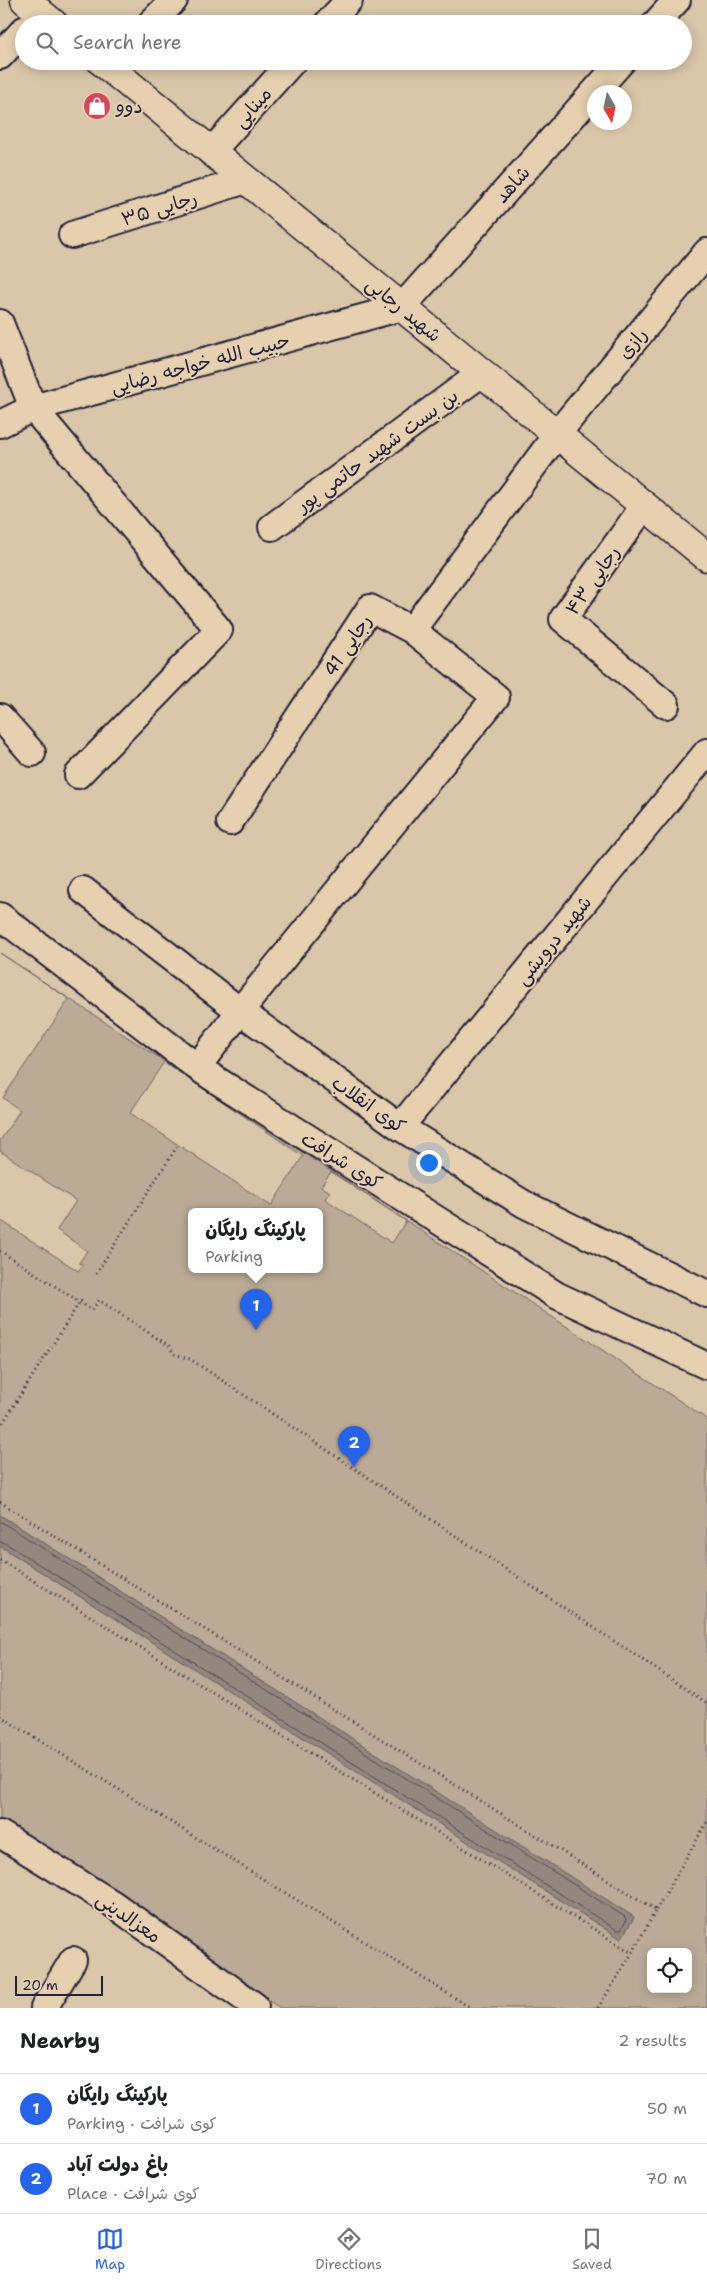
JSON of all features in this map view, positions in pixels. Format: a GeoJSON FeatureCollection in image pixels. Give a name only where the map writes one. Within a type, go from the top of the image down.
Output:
{"type":"FeatureCollection","features":[{"type":"Feature","properties":{"kind":"main road","name":"شهید رجایی"},"geometry":{"type":"LineString","coordinates":[[114,70],[211,152],[707,557]]}},
{"type":"Feature","properties":{"kind":"street"},"geometry":{"type":"LineString","coordinates":[[159,15],[174,0]]}},
{"type":"Feature","properties":{"kind":"street"},"geometry":{"type":"LineString","coordinates":[[336,15],[349,0]]}},
{"type":"Feature","properties":{"kind":"street"},"geometry":{"type":"LineString","coordinates":[[664,15],[677,0]]}},
{"type":"Feature","properties":{"kind":"street"},"geometry":{"type":"LineString","coordinates":[[0,56],[15,40]]}},
{"type":"Feature","properties":{"kind":"street","name":"مینایی"},"geometry":{"type":"LineString","coordinates":[[211,152],[285,70]]}},
{"type":"Feature","properties":{"kind":"street","name":"شاهد"},"geometry":{"type":"LineString","coordinates":[[402,307],[614,70]]}},
{"type":"Feature","properties":{"kind":"street","name":"رجایی ۳۵"},"geometry":{"type":"LineString","coordinates":[[72,235],[246,180]]}},
{"type":"Feature","properties":{"kind":"street","name":"رازی"},"geometry":{"type":"LineString","coordinates":[[557,434],[707,252]]}},
{"type":"Feature","properties":{"kind":"street","name":"حبیب الله خواجه رضایی"},"geometry":{"type":"LineString","coordinates":[[0,424],[33,408],[402,307]]}},
{"type":"Feature","properties":{"kind":"street"},"geometry":{"type":"LineString","coordinates":[[0,323],[33,408],[219,630],[78,775]]}},
{"type":"Feature","properties":{"kind":"street","name":"بن بست شهید حاتمی پور"},"geometry":{"type":"LineString","coordinates":[[272,527],[482,373]]}},
{"type":"Feature","properties":{"kind":"street"},"geometry":{"type":"LineString","coordinates":[[196,1067],[496,697],[412,630],[557,434]]}},
{"type":"Feature","properties":{"kind":"street","name":"رجایی ۴۳"},"geometry":{"type":"LineString","coordinates":[[644,506],[563,619],[666,705]]}},
{"type":"Feature","properties":{"kind":"street","name":"رجایی 41"},"geometry":{"type":"LineString","coordinates":[[230,822],[370,608],[412,630]]}},
{"type":"Feature","properties":{"kind":"street"},"geometry":{"type":"LineString","coordinates":[[0,717],[32,753]]}},
{"type":"Feature","properties":{"kind":"street","name":"شهید درویشی"},"geometry":{"type":"LineString","coordinates":[[400,1127],[707,752]]}},
{"type":"Feature","properties":{"kind":"street","name":"کوی انقلاب"},"geometry":{"type":"LineString","coordinates":[[82,890],[240,1011],[400,1127],[524,1204],[707,1294]]}},
{"type":"Feature","properties":{"kind":"street","name":"کوی شرافت"},"geometry":{"type":"LineString","coordinates":[[0,916],[196,1067],[556,1295],[707,1366]]}},
{"type":"Feature","properties":{"kind":"street","name":"معزالدینی"},"geometry":{"type":"LineString","coordinates":[[0,1834],[113,1904],[255,2006]]}},
{"type":"Feature","properties":{"kind":"street"},"geometry":{"type":"LineString","coordinates":[[44,2008],[73,1960]]}},
{"type":"Feature","properties":{"kind":"path"},"geometry":{"type":"LineString","coordinates":[[96,1274],[178,1145]]}},
{"type":"Feature","properties":{"kind":"path"},"geometry":{"type":"LineString","coordinates":[[0,1251],[78,1303],[92,1310],[100,1300],[169,1346],[174,1354],[198,1365],[707,1703]]}},
{"type":"Feature","properties":{"kind":"path"},"geometry":{"type":"LineString","coordinates":[[0,1427],[83,1297]]}},
{"type":"Feature","properties":{"kind":"path"},"geometry":{"type":"LineString","coordinates":[[0,1502],[656,1910]]}},
{"type":"Feature","properties":{"kind":"path"},"geometry":{"type":"LineString","coordinates":[[0,1560],[632,1953]]}},
{"type":"Feature","properties":{"kind":"path"},"geometry":{"type":"LineString","coordinates":[[0,1716],[471,2008]]}},
{"type":"Feature","properties":{"kind":"path"},"geometry":{"type":"LineString","coordinates":[[598,2008],[632,1953],[707,1822]]}},
{"type":"Feature","properties":{"kind":"shaded area"},"geometry":{"type":"Polygon","coordinates":[[[0,953],[707,1419],[707,2008],[280,2008],[0,1828],[0,1546],[621,1938],[634,1918],[0,1515],[0,1220],[78,1271],[83,1265],[79,1263],[87,1251],[57,1230],[76,1201],[0,1151],[0,1141],[20,1110],[3,1098],[69,999],[0,953]],[[164,1062],[130,1113],[271,1206],[303,1156],[164,1062]],[[331,1172],[321,1186],[330,1192],[325,1199],[392,1243],[406,1221],[331,1172]]]}},
{"type":"Feature","properties":{"kind":"water"},"geometry":{"type":"Polygon","coordinates":[[[0,1515],[634,1917],[621,1939],[0,1546],[0,1515]]]}},
{"type":"Feature","properties":{"kind":"place","name":"دوو"},"geometry":{"type":"Point","coordinates":[97,106]}},
{"type":"Feature","properties":{"kind":"place","name":"پارکینگ رایگان"},"geometry":{"type":"Point","coordinates":[256,1330]}},
{"type":"Feature","properties":{"kind":"place","name":"باغ دولت آباد"},"geometry":{"type":"Point","coordinates":[354,1467]}}]}
